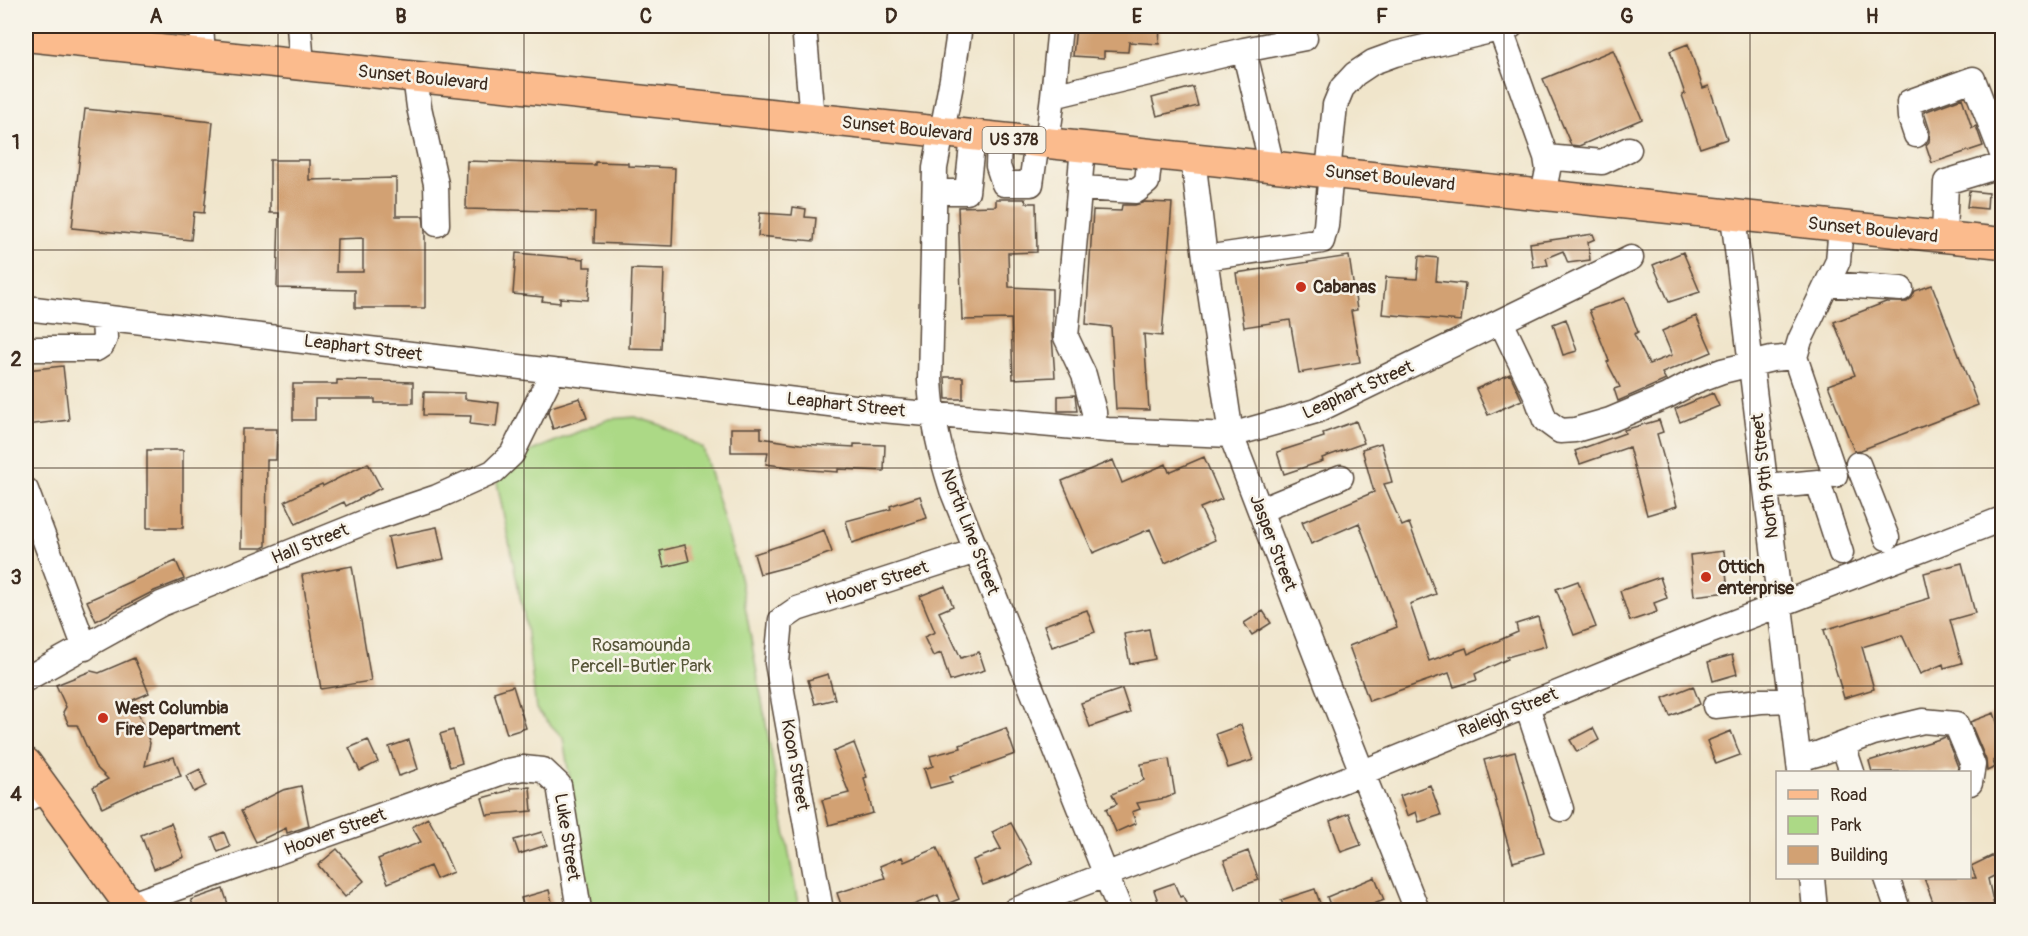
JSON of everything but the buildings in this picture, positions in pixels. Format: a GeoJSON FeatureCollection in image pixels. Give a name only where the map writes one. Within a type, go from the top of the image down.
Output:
{"type":"FeatureCollection","features":[{"type":"Feature","properties":{"kind":"main road","name":"Sunset Boulevard"},"geometry":{"type":"LineString","coordinates":[[26,36],[2002,243]]}},
{"type":"Feature","properties":{"kind":"main road"},"geometry":{"type":"LineString","coordinates":[[26,763],[36,795],[131,908]]}},
{"type":"Feature","properties":{"kind":"street"},"geometry":{"type":"LineString","coordinates":[[201,26],[203,55]]}},
{"type":"Feature","properties":{"kind":"street"},"geometry":{"type":"LineString","coordinates":[[299,26],[302,66]]}},
{"type":"Feature","properties":{"kind":"street"},"geometry":{"type":"LineString","coordinates":[[804,26],[812,119]]}},
{"type":"Feature","properties":{"kind":"street","name":"North Line Street"},"geometry":{"type":"LineString","coordinates":[[960,26],[935,168],[930,380],[932,414],[938,446],[952,490],[1120,910]]}},
{"type":"Feature","properties":{"kind":"street"},"geometry":{"type":"LineString","coordinates":[[986,137],[1004,184],[1031,184],[1053,96],[1060,26]]}},
{"type":"Feature","properties":{"kind":"street"},"geometry":{"type":"LineString","coordinates":[[1205,258],[1322,241],[1326,226],[1335,105],[1342,88],[1355,74],[1373,62],[1395,54],[1505,27],[1546,157],[1548,170],[1543,195]]}},
{"type":"Feature","properties":{"kind":"street"},"geometry":{"type":"LineString","coordinates":[[1053,96],[1305,38]]}},
{"type":"Feature","properties":{"kind":"street"},"geometry":{"type":"LineString","coordinates":[[1245,50],[1272,166]]}},
{"type":"Feature","properties":{"kind":"street"},"geometry":{"type":"LineString","coordinates":[[415,77],[418,107],[436,184],[437,224]]}},
{"type":"Feature","properties":{"kind":"street"},"geometry":{"type":"LineString","coordinates":[[1916,135],[1910,117],[1909,102],[1973,79],[2002,154]]}},
{"type":"Feature","properties":{"kind":"street"},"geometry":{"type":"LineString","coordinates":[[935,192],[967,192],[986,137]]}},
{"type":"Feature","properties":{"kind":"street"},"geometry":{"type":"LineString","coordinates":[[1083,147],[1066,337],[1084,375],[1094,412],[1095,429]]}},
{"type":"Feature","properties":{"kind":"street"},"geometry":{"type":"LineString","coordinates":[[1546,157],[1602,162],[1629,149]]}},
{"type":"Feature","properties":{"kind":"street"},"geometry":{"type":"LineString","coordinates":[[1079,188],[1136,191],[1147,182],[1150,154]]}},
{"type":"Feature","properties":{"kind":"street","name":"Jasper Street"},"geometry":{"type":"LineString","coordinates":[[1192,158],[1231,435],[1417,910]]}},
{"type":"Feature","properties":{"kind":"street"},"geometry":{"type":"LineString","coordinates":[[1944,237],[1946,182],[2002,165]]}},
{"type":"Feature","properties":{"kind":"street","name":"North 9th Street"},"geometry":{"type":"LineString","coordinates":[[1733,216],[1800,766]]}},
{"type":"Feature","properties":{"kind":"street"},"geometry":{"type":"LineString","coordinates":[[1841,227],[1838,261],[1800,340],[1795,357],[1826,478],[1841,554]]}},
{"type":"Feature","properties":{"kind":"street","name":"Leaphart Street"},"geometry":{"type":"LineString","coordinates":[[26,308],[871,409],[1095,429],[1231,435],[1257,430],[1316,411],[1631,258]]}},
{"type":"Feature","properties":{"kind":"street"},"geometry":{"type":"LineString","coordinates":[[1827,284],[1901,288]]}},
{"type":"Feature","properties":{"kind":"street"},"geometry":{"type":"LineString","coordinates":[[26,349],[96,349],[102,345],[105,338],[104,317]]}},
{"type":"Feature","properties":{"kind":"street"},"geometry":{"type":"LineString","coordinates":[[1501,322],[1530,382],[1545,420],[1560,431],[1575,430],[1610,420],[1667,396],[1695,381],[1751,363],[1795,357]]}},
{"type":"Feature","properties":{"kind":"street","name":"Hall Street"},"geometry":{"type":"LineString","coordinates":[[26,679],[161,604],[375,518],[437,497],[494,471],[512,454],[554,371]]}},
{"type":"Feature","properties":{"kind":"street"},"geometry":{"type":"LineString","coordinates":[[1766,487],[1826,478],[1866,461],[1887,538]]}},
{"type":"Feature","properties":{"kind":"street"},"geometry":{"type":"LineString","coordinates":[[1261,510],[1341,477]]}},
{"type":"Feature","properties":{"kind":"street"},"geometry":{"type":"LineString","coordinates":[[26,490],[85,648]]}},
{"type":"Feature","properties":{"kind":"street","name":"Raleigh Street"},"geometry":{"type":"LineString","coordinates":[[1015,910],[1221,830],[1780,604],[2002,519]]}},
{"type":"Feature","properties":{"kind":"street","name":"Hoover Street"},"geometry":{"type":"LineString","coordinates":[[781,620],[797,609],[976,551]]}},
{"type":"Feature","properties":{"kind":"street","name":"Koon Street"},"geometry":{"type":"LineString","coordinates":[[781,620],[777,663],[821,910]]}},
{"type":"Feature","properties":{"kind":"street"},"geometry":{"type":"LineString","coordinates":[[1715,706],[1792,700]]}},
{"type":"Feature","properties":{"kind":"street"},"geometry":{"type":"LineString","coordinates":[[1527,706],[1561,809]]}},
{"type":"Feature","properties":{"kind":"street"},"geometry":{"type":"LineString","coordinates":[[1800,766],[1872,733],[1923,721],[1956,724],[1973,765],[1971,777]]}},
{"type":"Feature","properties":{"kind":"street"},"geometry":{"type":"LineString","coordinates":[[1843,745],[1852,771]]}},
{"type":"Feature","properties":{"kind":"street","name":"Hoover Street"},"geometry":{"type":"LineString","coordinates":[[131,908],[503,772],[523,768],[543,770]]}},
{"type":"Feature","properties":{"kind":"street","name":"Luke Street"},"geometry":{"type":"LineString","coordinates":[[543,770],[559,785],[579,910]]}},
{"type":"Feature","properties":{"kind":"street"},"geometry":{"type":"LineString","coordinates":[[1812,879],[1815,910]]}},
{"type":"Feature","properties":{"kind":"street"},"geometry":{"type":"LineString","coordinates":[[1887,879],[1898,910]]}},
{"type":"Feature","properties":{"kind":"green space","name":"Rosamounda Percell-Butler Park"},"geometry":{"type":"Polygon","coordinates":[[[635,417],[661,425],[703,448],[740,577],[799,910],[591,910],[563,738],[536,709],[526,626],[497,482],[527,453],[609,419],[635,417]]]}},
{"type":"Feature","properties":{"kind":"place","name":"Cabanas"},"geometry":{"type":"Point","coordinates":[1301,287]}},
{"type":"Feature","properties":{"kind":"place","name":"Ottich enterprise"},"geometry":{"type":"Point","coordinates":[1706,577]}},
{"type":"Feature","properties":{"kind":"place","name":"West Columbia Fire Department"},"geometry":{"type":"Point","coordinates":[103,718]}}]}
